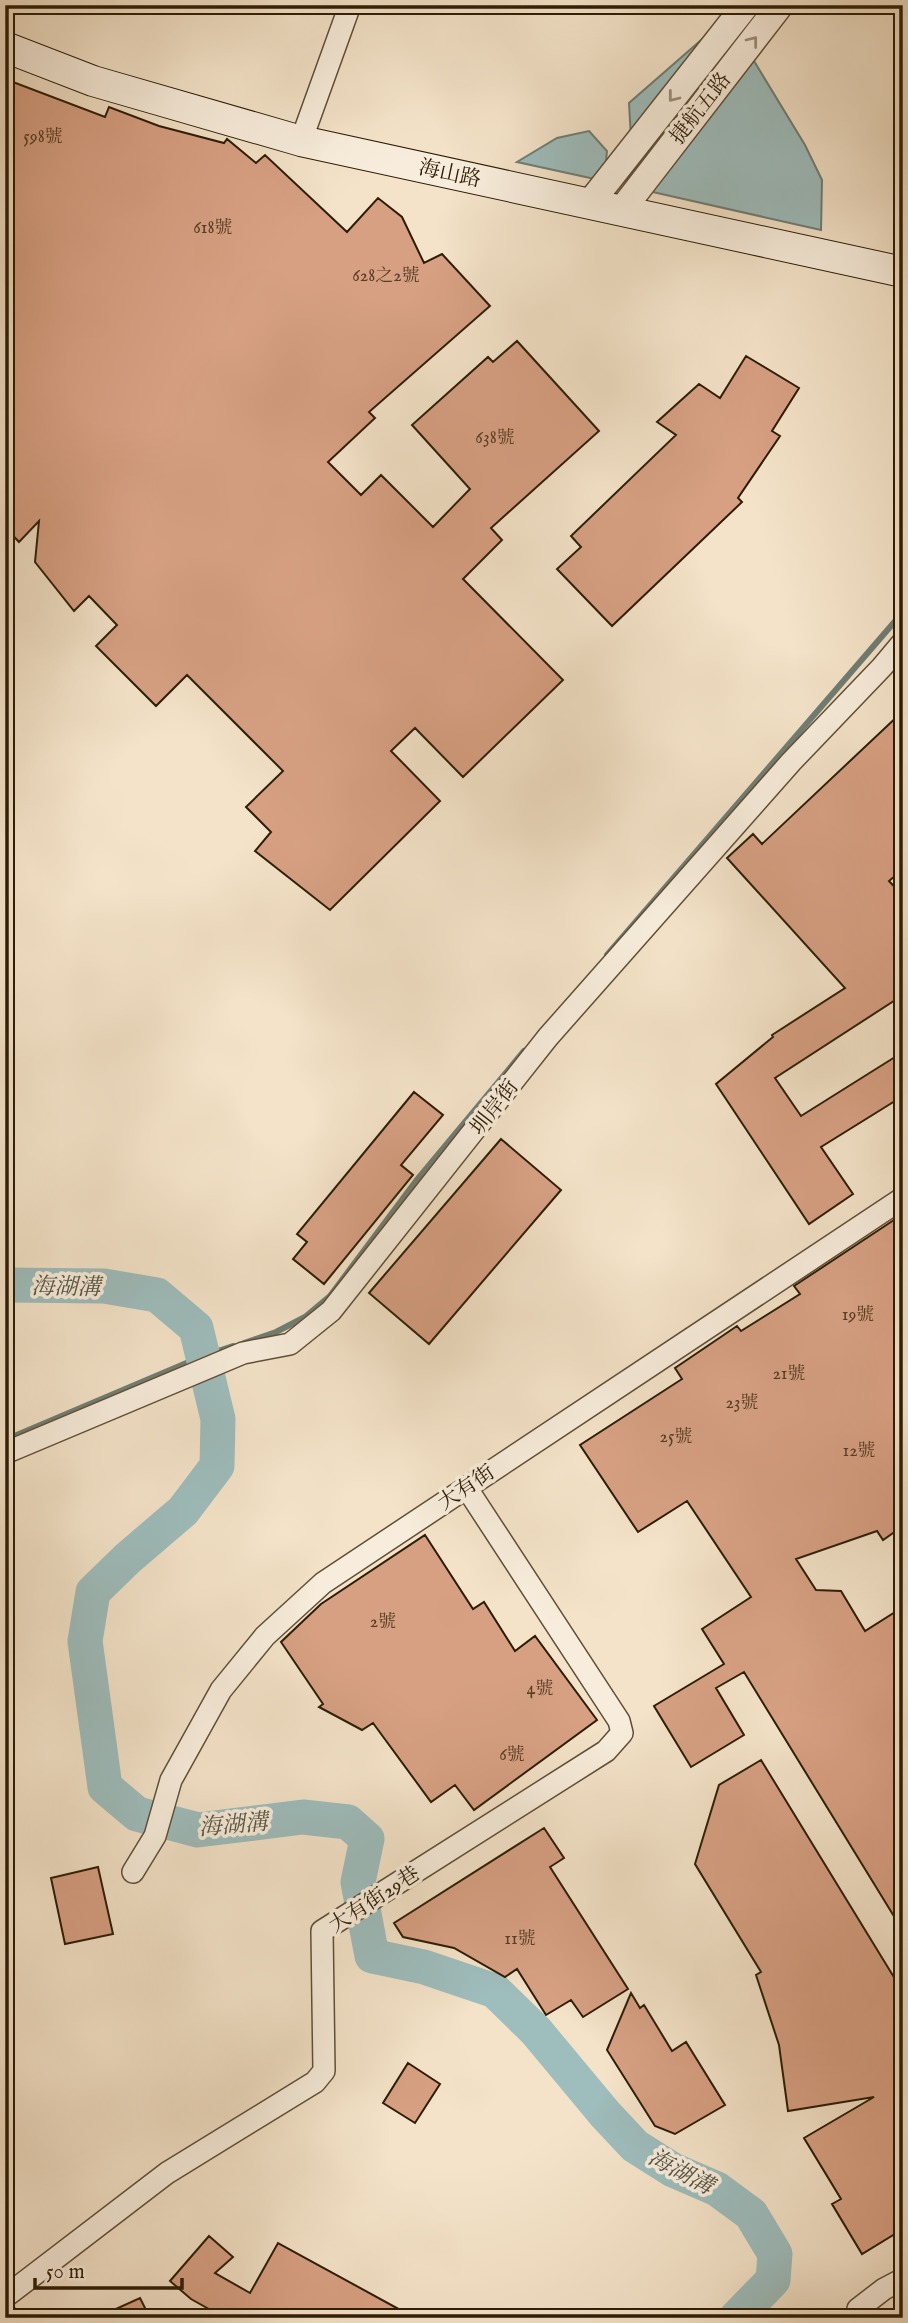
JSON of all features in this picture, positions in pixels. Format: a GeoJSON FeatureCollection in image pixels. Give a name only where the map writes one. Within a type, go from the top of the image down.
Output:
{"type":"FeatureCollection","features":[{"type":"Feature","properties":{"kind":"main road","name":"海山路"},"geometry":{"type":"LineString","coordinates":[[5,47],[93,81],[301,141],[903,272]]}},
{"type":"Feature","properties":{"kind":"street"},"geometry":{"type":"LineString","coordinates":[[301,141],[350,5]]}},
{"type":"Feature","properties":{"kind":"street","name":"捷航五路"},"geometry":{"type":"LineString","coordinates":[[590,203],[746,5]]}},
{"type":"Feature","properties":{"kind":"street","name":"捷航五路"},"geometry":{"type":"LineString","coordinates":[[621,211],[780,5]]}},
{"type":"Feature","properties":{"kind":"street","name":"圳岸街"},"geometry":{"type":"LineString","coordinates":[[5,1453],[243,1353],[290,1343],[331,1311],[548,1037],[791,762],[903,642]]}},
{"type":"Feature","properties":{"kind":"street","name":"大有街"},"geometry":{"type":"LineString","coordinates":[[133,1872],[155,1836],[172,1780],[221,1690],[265,1636],[323,1583],[903,1198]]}},
{"type":"Feature","properties":{"kind":"street","name":"大有街29巷"},"geometry":{"type":"LineString","coordinates":[[5,2297],[167,2174],[315,2082],[324,2071],[322,1931],[606,1751],[622,1733],[619,1721],[466,1487]]}},
{"type":"Feature","properties":{"kind":"street"},"geometry":{"type":"LineString","coordinates":[[856,2318],[858,2309],[884,2289],[903,2279]]}},
{"type":"Feature","properties":{"kind":"water"},"geometry":{"type":"Polygon","coordinates":[[[724,29],[740,38],[805,145],[822,180],[821,230],[626,186],[631,139],[629,103],[707,35],[724,29]]]}},
{"type":"Feature","properties":{"kind":"water"},"geometry":{"type":"Polygon","coordinates":[[[589,131],[607,151],[604,181],[517,162],[557,138],[589,131]]]}},
{"type":"Feature","properties":{"kind":"building"},"geometry":{"type":"Polygon","coordinates":[[[5,79],[105,117],[109,107],[159,126],[224,143],[227,139],[256,163],[265,155],[347,232],[378,198],[402,217],[424,263],[442,254],[490,306],[369,412],[375,418],[328,462],[361,495],[381,475],[433,527],[470,489],[412,425],[488,357],[493,362],[517,341],[599,431],[491,528],[502,540],[463,579],[563,680],[463,777],[415,728],[391,751],[440,801],[330,910],[255,851],[271,832],[246,807],[283,771],[187,675],[156,706],[96,646],[117,625],[89,596],[74,611],[35,562],[39,521],[19,542],[5,527],[5,79]]]}},
{"type":"Feature","properties":{"kind":"building"},"geometry":{"type":"Polygon","coordinates":[[[746,356],[799,388],[772,431],[780,436],[738,498],[742,502],[612,626],[557,569],[581,547],[571,536],[676,435],[657,422],[699,384],[720,398],[746,356]]]}},
{"type":"Feature","properties":{"kind":"building"},"geometry":{"type":"Polygon","coordinates":[[[903,711],[903,869],[889,881],[903,896],[903,995],[775,1078],[801,1116],[903,1052],[903,1096],[821,1147],[853,1194],[809,1224],[716,1084],[773,1037],[772,1035],[845,988],[727,858],[753,834],[762,844],[903,711]]]}},
{"type":"Feature","properties":{"kind":"building"},"geometry":{"type":"Polygon","coordinates":[[[414,1092],[443,1115],[401,1165],[413,1175],[324,1284],[293,1259],[307,1242],[297,1234],[414,1092]]]}},
{"type":"Feature","properties":{"kind":"building"},"geometry":{"type":"Polygon","coordinates":[[[501,1139],[561,1190],[429,1344],[369,1293],[501,1139]]]}},
{"type":"Feature","properties":{"kind":"building"},"geometry":{"type":"Polygon","coordinates":[[[903,1214],[903,1526],[883,1540],[877,1531],[796,1559],[816,1590],[841,1591],[865,1631],[903,1607],[903,1931],[744,1672],[716,1688],[744,1735],[691,1767],[654,1706],[724,1664],[702,1629],[751,1597],[687,1501],[638,1532],[580,1445],[682,1379],[675,1368],[737,1326],[741,1331],[800,1294],[794,1286],[903,1214]]]}},
{"type":"Feature","properties":{"kind":"building"},"geometry":{"type":"Polygon","coordinates":[[[425,1535],[473,1609],[484,1602],[515,1651],[535,1636],[597,1720],[474,1810],[455,1785],[431,1802],[373,1723],[362,1730],[319,1707],[323,1704],[281,1642],[321,1604],[425,1535]]]}},
{"type":"Feature","properties":{"kind":"building"},"geometry":{"type":"Polygon","coordinates":[[[761,1760],[903,1992],[903,2229],[862,2254],[832,2204],[841,2199],[804,2138],[874,2097],[788,2111],[779,2045],[756,1975],[761,1972],[695,1864],[719,1785],[761,1760]]]}},
{"type":"Feature","properties":{"kind":"building"},"geometry":{"type":"Polygon","coordinates":[[[544,1828],[564,1858],[550,1867],[628,1989],[583,2017],[571,2000],[546,2015],[517,1969],[505,1977],[454,1948],[403,1937],[394,1923],[544,1828]]]}},
{"type":"Feature","properties":{"kind":"building"},"geometry":{"type":"Polygon","coordinates":[[[98,1867],[113,1934],[65,1944],[51,1878],[98,1867]]]}},
{"type":"Feature","properties":{"kind":"building"},"geometry":{"type":"Polygon","coordinates":[[[631,1993],[640,2008],[644,2005],[672,2051],[686,2042],[725,2105],[675,2134],[655,2126],[607,2050],[631,1993]]]}},
{"type":"Feature","properties":{"kind":"building"},"geometry":{"type":"Polygon","coordinates":[[[408,2063],[440,2084],[415,2123],[383,2103],[408,2063]]]}},
{"type":"Feature","properties":{"kind":"building"},"geometry":{"type":"Polygon","coordinates":[[[209,2236],[233,2257],[215,2273],[250,2293],[278,2243],[415,2318],[225,2318],[191,2299],[170,2281],[209,2236]]]}},
{"type":"Feature","properties":{"kind":"building"},"geometry":{"type":"Polygon","coordinates":[[[140,2298],[148,2314],[139,2318],[96,2318],[140,2298]]]}},
{"type":"Feature","properties":{"kind":"waterway"},"geometry":{"type":"LineString","coordinates":[[607,955],[903,612]]}},
{"type":"Feature","properties":{"kind":"waterway"},"geometry":{"type":"LineString","coordinates":[[244,1343],[276,1332],[305,1317],[330,1296],[416,1181],[524,1051]]}},
{"type":"Feature","properties":{"kind":"waterway","name":"海湖溝"},"geometry":{"type":"LineString","coordinates":[[5,1285],[104,1286],[157,1295],[196,1328],[218,1419],[217,1466],[183,1511],[93,1592],[85,1641],[105,1787],[137,1814],[198,1830],[303,1817],[348,1822],[367,1839],[358,1882],[372,1956],[424,1967],[495,1991],[536,2031],[635,2146],[673,2170],[717,2189],[751,2214],[775,2254],[773,2280],[736,2318]]}},
{"type":"Feature","properties":{"kind":"waterway"},"geometry":{"type":"LineString","coordinates":[[5,1440],[203,1356],[233,1346]]}}]}
